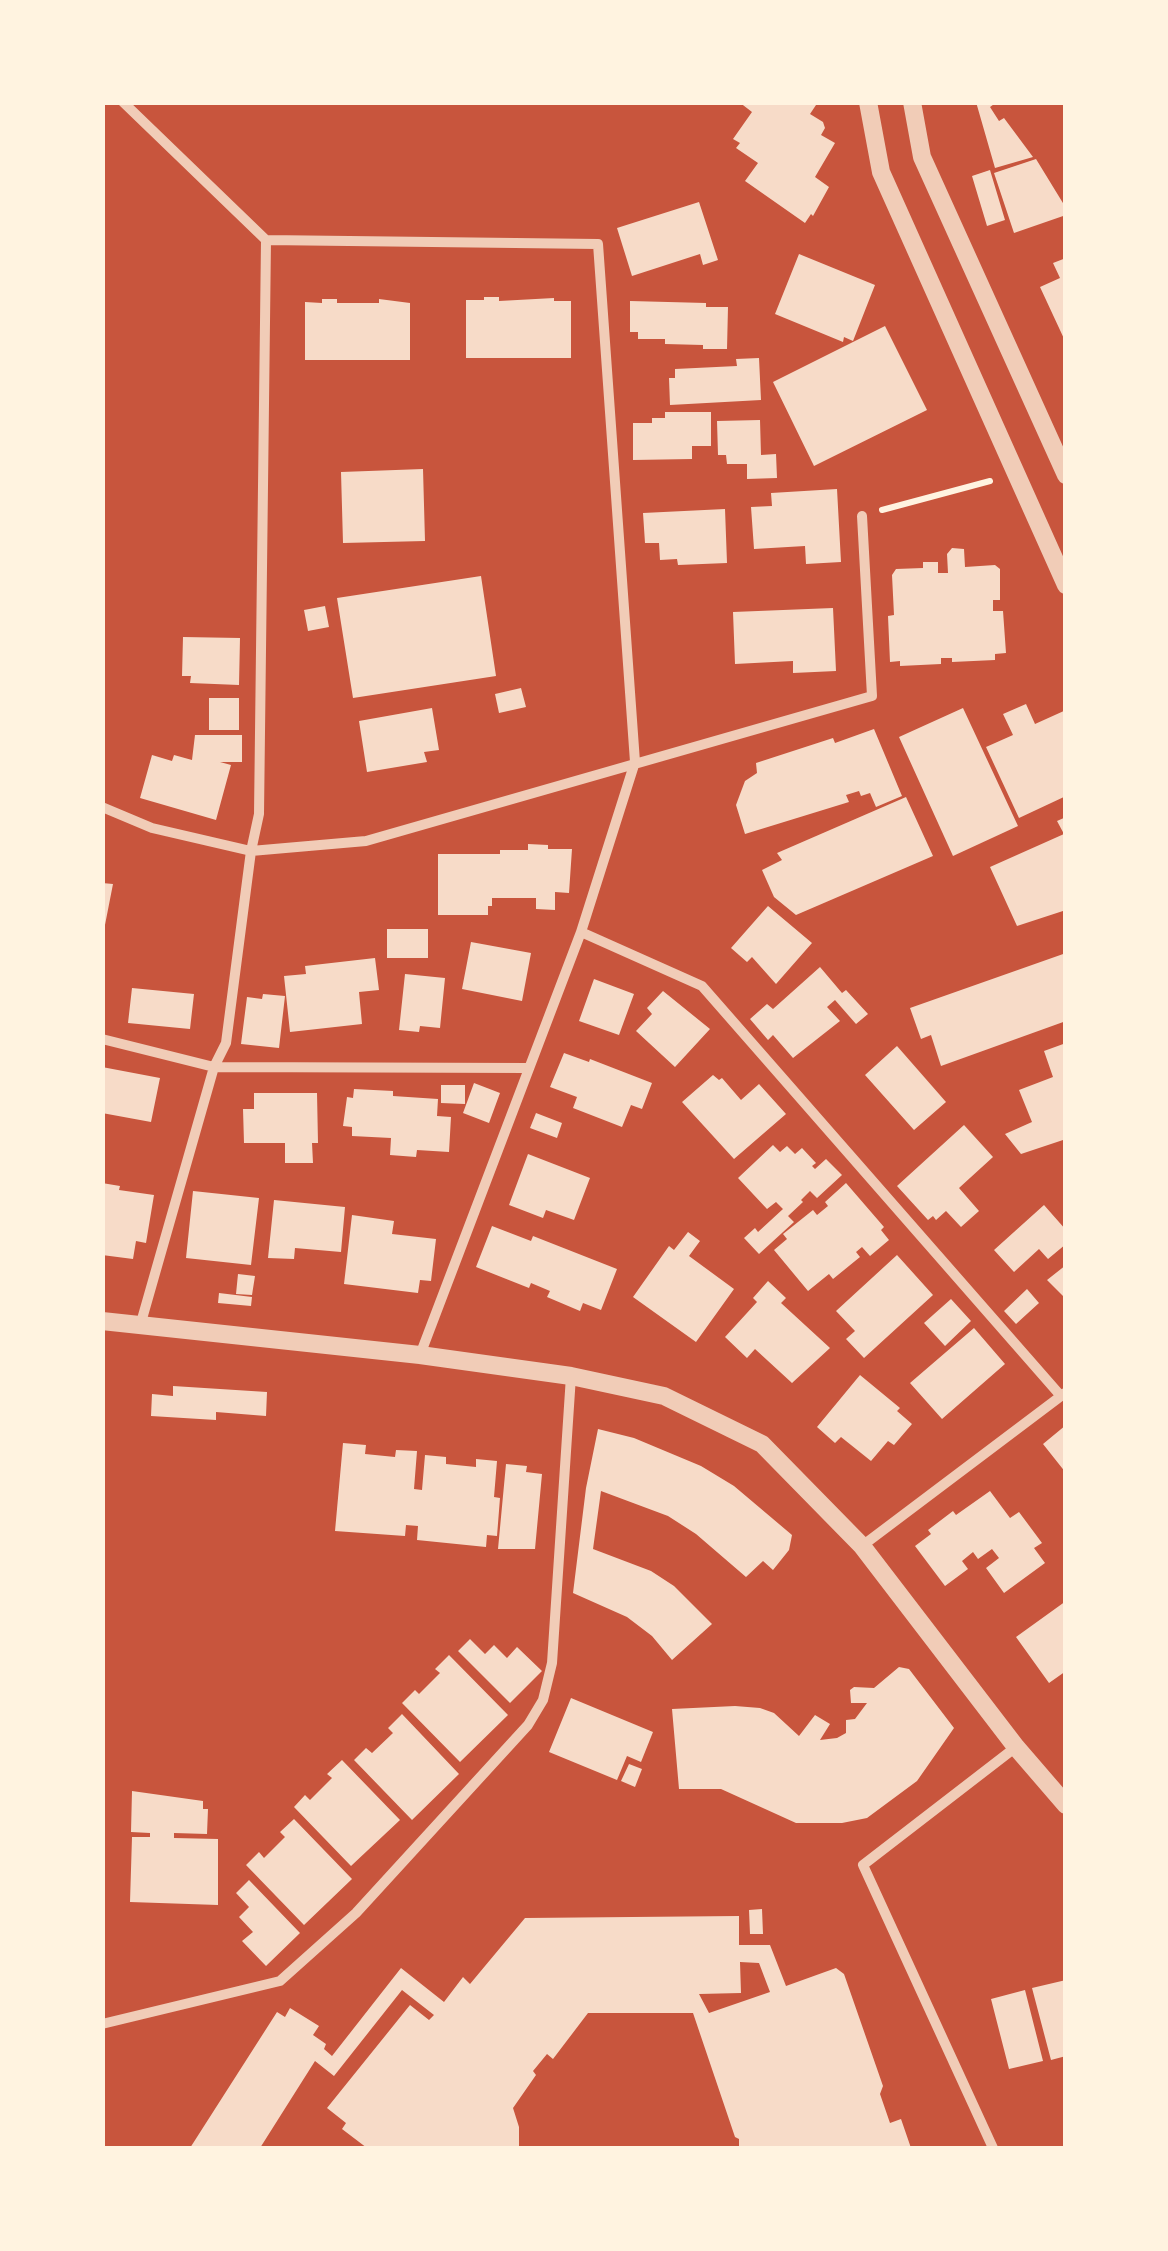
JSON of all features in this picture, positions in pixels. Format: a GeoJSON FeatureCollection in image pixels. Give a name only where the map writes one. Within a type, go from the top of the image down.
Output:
{"type":"FeatureCollection","features":[{"type":"Feature","properties":{"kind":"street"},"geometry":{"type":"LineString","coordinates":[[123,102],[266,240],[598,244],[636,762],[581,932],[420,1354]]}},
{"type":"Feature","properties":{"kind":"street"},"geometry":{"type":"LineString","coordinates":[[868,102],[881,172],[1066,585]]}},
{"type":"Feature","properties":{"kind":"street"},"geometry":{"type":"LineString","coordinates":[[912,102],[922,158],[1066,474]]}},
{"type":"Feature","properties":{"kind":"street"},"geometry":{"type":"LineString","coordinates":[[140,1326],[214,1068],[226,1043],[259,814],[266,240]]}},
{"type":"Feature","properties":{"kind":"street"},"geometry":{"type":"LineString","coordinates":[[102,807],[152,828],[251,851],[366,841],[872,696],[862,516]]}},
{"type":"Feature","properties":{"kind":"street"},"geometry":{"type":"LineString","coordinates":[[581,932],[702,986],[1062,1394],[862,1546]]}},
{"type":"Feature","properties":{"kind":"street"},"geometry":{"type":"LineString","coordinates":[[102,1039],[214,1068],[527,1068]]}},
{"type":"Feature","properties":{"kind":"street"},"geometry":{"type":"LineString","coordinates":[[102,1321],[420,1354],[571,1376],[664,1396],[762,1444],[862,1546],[1016,1747],[1066,1805]]}},
{"type":"Feature","properties":{"kind":"street"},"geometry":{"type":"LineString","coordinates":[[102,2024],[280,1981],[356,1912],[528,1725],[542,1700],[552,1663],[571,1376]]}},
{"type":"Feature","properties":{"kind":"street"},"geometry":{"type":"LineString","coordinates":[[994,2148],[863,1865],[1016,1747]]}},
{"type":"Feature","properties":{"kind":"path"},"geometry":{"type":"LineString","coordinates":[[862,516],[1016,474]]}},
{"type":"Feature","properties":{"kind":"building"},"geometry":{"type":"Polygon","coordinates":[[[739,102],[818,102],[810,114],[823,122],[821,135],[835,143],[815,177],[829,187],[805,223],[745,181],[758,163],[736,148],[740,143],[733,139],[752,112],[739,102]]]}},
{"type":"Feature","properties":{"kind":"building"},"geometry":{"type":"Polygon","coordinates":[[[976,102],[997,102],[990,107],[999,121],[1004,118],[1033,157],[995,168],[976,102]]]}},
{"type":"Feature","properties":{"kind":"building"},"geometry":{"type":"Polygon","coordinates":[[[1036,159],[1066,208],[1066,215],[1014,233],[994,173],[1036,159]]]}},
{"type":"Feature","properties":{"kind":"building"},"geometry":{"type":"Polygon","coordinates":[[[990,170],[1005,220],[987,226],[972,176],[990,170]]]}},
{"type":"Feature","properties":{"kind":"building"},"geometry":{"type":"Polygon","coordinates":[[[699,202],[718,260],[703,265],[700,254],[632,276],[617,228],[699,202]]]}},
{"type":"Feature","properties":{"kind":"building"},"geometry":{"type":"Polygon","coordinates":[[[799,254],[875,285],[853,341],[844,337],[843,342],[775,314],[799,254]]]}},
{"type":"Feature","properties":{"kind":"building"},"geometry":{"type":"Polygon","coordinates":[[[1066,258],[1066,343],[1040,287],[1060,278],[1053,263],[1066,258]]]}},
{"type":"Feature","properties":{"kind":"building"},"geometry":{"type":"Polygon","coordinates":[[[499,297],[499,301],[571,301],[571,358],[466,358],[466,300],[499,297]]]}},
{"type":"Feature","properties":{"kind":"building"},"geometry":{"type":"Polygon","coordinates":[[[322,299],[337,299],[337,303],[379,303],[379,299],[410,303],[410,360],[305,360],[305,302],[322,303],[322,299]]]}},
{"type":"Feature","properties":{"kind":"building"},"geometry":{"type":"Polygon","coordinates":[[[630,301],[728,307],[727,349],[665,344],[665,339],[638,339],[638,332],[630,332],[630,301]]]}},
{"type":"Feature","properties":{"kind":"building"},"geometry":{"type":"Polygon","coordinates":[[[885,326],[927,410],[814,466],[773,382],[885,326]]]}},
{"type":"Feature","properties":{"kind":"building"},"geometry":{"type":"Polygon","coordinates":[[[759,358],[761,400],[670,405],[669,378],[675,378],[675,369],[737,366],[736,359],[759,358]]]}},
{"type":"Feature","properties":{"kind":"building"},"geometry":{"type":"Polygon","coordinates":[[[665,412],[711,412],[711,446],[692,446],[692,459],[633,460],[633,423],[652,423],[652,418],[665,418],[665,412]]]}},
{"type":"Feature","properties":{"kind":"building"},"geometry":{"type":"Polygon","coordinates":[[[760,420],[761,455],[776,454],[777,478],[747,479],[747,464],[727,464],[726,455],[718,455],[717,421],[760,420]]]}},
{"type":"Feature","properties":{"kind":"building"},"geometry":{"type":"Polygon","coordinates":[[[423,469],[425,541],[343,543],[341,472],[423,469]]]}},
{"type":"Feature","properties":{"kind":"building"},"geometry":{"type":"Polygon","coordinates":[[[837,489],[841,562],[806,564],[805,546],[754,549],[751,507],[772,506],[771,493],[837,489]]]}},
{"type":"Feature","properties":{"kind":"building"},"geometry":{"type":"Polygon","coordinates":[[[725,509],[727,563],[678,565],[677,559],[660,560],[659,543],[645,543],[643,513],[725,509]]]}},
{"type":"Feature","properties":{"kind":"building"},"geometry":{"type":"Polygon","coordinates":[[[952,548],[964,549],[965,567],[995,565],[1000,569],[1000,600],[993,600],[993,611],[1003,611],[1006,653],[995,654],[995,660],[952,662],[952,658],[941,658],[941,664],[900,666],[900,661],[890,662],[888,616],[894,615],[892,575],[896,569],[923,568],[923,562],[938,562],[938,573],[948,573],[947,554],[952,548]]]}},
{"type":"Feature","properties":{"kind":"building"},"geometry":{"type":"Polygon","coordinates":[[[481,576],[496,676],[353,698],[337,598],[481,576]]]}},
{"type":"Feature","properties":{"kind":"building"},"geometry":{"type":"Polygon","coordinates":[[[325,606],[329,627],[308,631],[304,610],[325,606]]]}},
{"type":"Feature","properties":{"kind":"building"},"geometry":{"type":"Polygon","coordinates":[[[833,608],[836,671],[793,673],[793,661],[735,664],[733,612],[833,608]]]}},
{"type":"Feature","properties":{"kind":"building"},"geometry":{"type":"Polygon","coordinates":[[[183,637],[240,638],[239,685],[190,683],[191,676],[182,676],[183,637]]]}},
{"type":"Feature","properties":{"kind":"building"},"geometry":{"type":"Polygon","coordinates":[[[521,688],[526,707],[499,713],[495,694],[521,688]]]}},
{"type":"Feature","properties":{"kind":"building"},"geometry":{"type":"Polygon","coordinates":[[[209,698],[239,698],[239,730],[209,730],[209,698]]]}},
{"type":"Feature","properties":{"kind":"building"},"geometry":{"type":"Polygon","coordinates":[[[1026,704],[1035,724],[1066,710],[1066,796],[1019,818],[986,747],[1013,735],[1003,714],[1026,704]]]}},
{"type":"Feature","properties":{"kind":"building"},"geometry":{"type":"Polygon","coordinates":[[[432,708],[439,750],[424,752],[427,762],[367,772],[359,721],[432,708]]]}},
{"type":"Feature","properties":{"kind":"building"},"geometry":{"type":"Polygon","coordinates":[[[963,708],[1018,826],[953,856],[899,737],[963,708]]]}},
{"type":"Feature","properties":{"kind":"building"},"geometry":{"type":"Polygon","coordinates":[[[874,729],[902,796],[876,807],[870,793],[861,796],[859,791],[846,795],[849,802],[745,834],[736,805],[745,781],[757,773],[756,763],[874,729]]]}},
{"type":"Feature","properties":{"kind":"building"},"geometry":{"type":"Polygon","coordinates":[[[195,735],[242,735],[242,762],[220,762],[231,765],[216,820],[140,798],[152,755],[172,761],[174,755],[192,760],[195,735]]]}},
{"type":"Feature","properties":{"kind":"building"},"geometry":{"type":"Polygon","coordinates":[[[906,797],[933,856],[796,915],[774,897],[762,870],[782,860],[777,853],[906,797]]]}},
{"type":"Feature","properties":{"kind":"building"},"geometry":{"type":"Polygon","coordinates":[[[1066,817],[1066,910],[1017,926],[990,867],[1064,834],[1057,821],[1066,817]]]}},
{"type":"Feature","properties":{"kind":"building"},"geometry":{"type":"Polygon","coordinates":[[[528,844],[572,849],[569,893],[555,892],[555,910],[536,909],[536,898],[492,898],[488,915],[438,915],[438,854],[500,854],[500,850],[528,850],[528,844]]]}},
{"type":"Feature","properties":{"kind":"building"},"geometry":{"type":"Polygon","coordinates":[[[102,883],[113,884],[104,930],[102,930],[102,883]]]}},
{"type":"Feature","properties":{"kind":"building"},"geometry":{"type":"Polygon","coordinates":[[[768,906],[812,943],[776,984],[752,957],[747,962],[731,948],[768,906]]]}},
{"type":"Feature","properties":{"kind":"building"},"geometry":{"type":"Polygon","coordinates":[[[387,929],[428,929],[428,958],[387,958],[387,929]]]}},
{"type":"Feature","properties":{"kind":"building"},"geometry":{"type":"Polygon","coordinates":[[[471,942],[531,953],[522,1001],[462,989],[471,942]]]}},
{"type":"Feature","properties":{"kind":"building"},"geometry":{"type":"Polygon","coordinates":[[[1066,953],[1066,1021],[941,1066],[931,1035],[921,1039],[910,1008],[1066,953]]]}},
{"type":"Feature","properties":{"kind":"building"},"geometry":{"type":"Polygon","coordinates":[[[375,958],[379,990],[359,992],[362,1024],[290,1032],[284,976],[306,974],[305,966],[375,958]]]}},
{"type":"Feature","properties":{"kind":"building"},"geometry":{"type":"Polygon","coordinates":[[[820,967],[842,993],[846,990],[868,1014],[856,1024],[835,1000],[827,1007],[840,1021],[793,1058],[773,1035],[768,1040],[750,1019],[767,1004],[773,1009],[820,967]]]}},
{"type":"Feature","properties":{"kind":"building"},"geometry":{"type":"Polygon","coordinates":[[[405,974],[445,978],[440,1028],[399,1030],[405,974]]]}},
{"type":"Feature","properties":{"kind":"building"},"geometry":{"type":"Polygon","coordinates":[[[594,979],[634,994],[619,1035],[579,1021],[594,979]]]}},
{"type":"Feature","properties":{"kind":"building"},"geometry":{"type":"Polygon","coordinates":[[[132,988],[194,994],[190,1029],[128,1023],[132,988]]]}},
{"type":"Feature","properties":{"kind":"building"},"geometry":{"type":"Polygon","coordinates":[[[663,991],[710,1029],[675,1067],[636,1031],[652,1014],[647,1008],[663,991]]]}},
{"type":"Feature","properties":{"kind":"building"},"geometry":{"type":"Polygon","coordinates":[[[263,994],[285,996],[279,1048],[241,1044],[247,997],[262,999],[263,994]]]}},
{"type":"Feature","properties":{"kind":"building"},"geometry":{"type":"Polygon","coordinates":[[[1066,1043],[1066,1139],[1021,1154],[1005,1134],[1032,1122],[1019,1090],[1053,1077],[1044,1051],[1066,1043]]]}},
{"type":"Feature","properties":{"kind":"building"},"geometry":{"type":"Polygon","coordinates":[[[897,1046],[946,1102],[914,1130],[865,1075],[897,1046]]]}},
{"type":"Feature","properties":{"kind":"building"},"geometry":{"type":"Polygon","coordinates":[[[564,1053],[652,1083],[642,1109],[631,1105],[622,1127],[573,1108],[577,1097],[550,1087],[564,1053]]]}},
{"type":"Feature","properties":{"kind":"building"},"geometry":{"type":"Polygon","coordinates":[[[102,1067],[160,1078],[151,1122],[102,1113],[102,1067]]]}},
{"type":"Feature","properties":{"kind":"building"},"geometry":{"type":"Polygon","coordinates":[[[713,1075],[722,1078],[741,1100],[759,1084],[786,1114],[734,1159],[682,1102],[713,1075]]]}},
{"type":"Feature","properties":{"kind":"building"},"geometry":{"type":"Polygon","coordinates":[[[474,1083],[500,1093],[489,1123],[463,1113],[474,1083]]]}},
{"type":"Feature","properties":{"kind":"building"},"geometry":{"type":"Polygon","coordinates":[[[441,1085],[465,1085],[465,1104],[441,1103],[441,1085]]]}},
{"type":"Feature","properties":{"kind":"building"},"geometry":{"type":"Polygon","coordinates":[[[354,1089],[438,1099],[437,1116],[451,1117],[449,1152],[417,1150],[416,1157],[390,1155],[391,1138],[352,1136],[352,1127],[343,1126],[347,1097],[353,1098],[354,1089]]]}},
{"type":"Feature","properties":{"kind":"building"},"geometry":{"type":"Polygon","coordinates":[[[254,1093],[317,1093],[318,1143],[312,1143],[313,1163],[285,1163],[285,1143],[244,1143],[243,1109],[254,1109],[254,1093]]]}},
{"type":"Feature","properties":{"kind":"building"},"geometry":{"type":"Polygon","coordinates":[[[536,1113],[562,1123],[557,1138],[530,1128],[536,1113]]]}},
{"type":"Feature","properties":{"kind":"building"},"geometry":{"type":"Polygon","coordinates":[[[964,1125],[993,1157],[959,1188],[979,1211],[961,1227],[946,1211],[936,1220],[933,1216],[928,1220],[897,1186],[964,1125]]]}},
{"type":"Feature","properties":{"kind":"building"},"geometry":{"type":"Polygon","coordinates":[[[773,1145],[780,1152],[787,1146],[795,1154],[802,1148],[816,1163],[812,1166],[815,1169],[826,1159],[842,1175],[817,1198],[810,1191],[788,1216],[794,1222],[759,1254],[744,1238],[755,1228],[758,1232],[783,1209],[776,1202],[767,1209],[738,1178],[773,1145]]]}},
{"type":"Feature","properties":{"kind":"building"},"geometry":{"type":"Polygon","coordinates":[[[528,1154],[590,1178],[574,1220],[546,1210],[543,1218],[509,1205],[528,1154]]]}},
{"type":"Feature","properties":{"kind":"building"},"geometry":{"type":"Polygon","coordinates":[[[102,1183],[154,1195],[146,1243],[136,1241],[133,1259],[102,1255],[102,1183]]]}},
{"type":"Feature","properties":{"kind":"building"},"geometry":{"type":"Polygon","coordinates":[[[846,1183],[884,1227],[881,1230],[889,1240],[870,1256],[862,1247],[856,1252],[860,1257],[833,1279],[829,1274],[808,1291],[774,1250],[787,1239],[783,1234],[813,1210],[817,1215],[846,1183]]]}},
{"type":"Feature","properties":{"kind":"building"},"geometry":{"type":"Polygon","coordinates":[[[193,1191],[259,1198],[251,1265],[186,1258],[193,1191]]]}},
{"type":"Feature","properties":{"kind":"building"},"geometry":{"type":"Polygon","coordinates":[[[274,1200],[345,1207],[341,1252],[295,1248],[294,1259],[268,1258],[274,1200]]]}},
{"type":"Feature","properties":{"kind":"building"},"geometry":{"type":"Polygon","coordinates":[[[1044,1205],[1066,1230],[1066,1244],[1048,1259],[1039,1249],[1014,1272],[994,1250],[1044,1205]]]}},
{"type":"Feature","properties":{"kind":"building"},"geometry":{"type":"Polygon","coordinates":[[[352,1215],[394,1221],[392,1234],[436,1239],[431,1281],[420,1280],[418,1293],[344,1284],[352,1215]]]}},
{"type":"Feature","properties":{"kind":"building"},"geometry":{"type":"Polygon","coordinates":[[[492,1226],[531,1241],[533,1236],[617,1269],[601,1310],[583,1303],[580,1311],[547,1297],[550,1291],[531,1283],[529,1288],[476,1267],[492,1226]]]}},
{"type":"Feature","properties":{"kind":"building"},"geometry":{"type":"Polygon","coordinates":[[[688,1232],[700,1241],[689,1256],[734,1289],[696,1342],[633,1297],[669,1246],[674,1250],[688,1232]]]}},
{"type":"Feature","properties":{"kind":"building"},"geometry":{"type":"Polygon","coordinates":[[[897,1255],[933,1295],[864,1358],[846,1339],[855,1331],[836,1311],[897,1255]]]}},
{"type":"Feature","properties":{"kind":"building"},"geometry":{"type":"Polygon","coordinates":[[[1066,1265],[1066,1299],[1047,1280],[1066,1265]]]}},
{"type":"Feature","properties":{"kind":"building"},"geometry":{"type":"Polygon","coordinates":[[[238,1274],[255,1276],[252,1295],[236,1294],[238,1274]]]}},
{"type":"Feature","properties":{"kind":"building"},"geometry":{"type":"Polygon","coordinates":[[[768,1281],[786,1298],[781,1303],[830,1348],[792,1383],[755,1349],[747,1358],[725,1337],[757,1302],[753,1298],[768,1281]]]}},
{"type":"Feature","properties":{"kind":"building"},"geometry":{"type":"Polygon","coordinates":[[[1027,1289],[1039,1303],[1016,1324],[1004,1311],[1027,1289]]]}},
{"type":"Feature","properties":{"kind":"building"},"geometry":{"type":"Polygon","coordinates":[[[219,1293],[252,1297],[251,1306],[218,1303],[219,1293]]]}},
{"type":"Feature","properties":{"kind":"building"},"geometry":{"type":"Polygon","coordinates":[[[951,1299],[971,1321],[945,1346],[924,1323],[951,1299]]]}},
{"type":"Feature","properties":{"kind":"building"},"geometry":{"type":"Polygon","coordinates":[[[974,1328],[1005,1364],[942,1419],[910,1383],[974,1328]]]}},
{"type":"Feature","properties":{"kind":"building"},"geometry":{"type":"Polygon","coordinates":[[[860,1375],[900,1408],[897,1411],[912,1424],[894,1445],[888,1441],[871,1461],[841,1437],[835,1443],[817,1427],[860,1375]]]}},
{"type":"Feature","properties":{"kind":"building"},"geometry":{"type":"Polygon","coordinates":[[[173,1386],[267,1392],[266,1416],[216,1412],[216,1420],[151,1416],[152,1394],[173,1396],[173,1386]]]}},
{"type":"Feature","properties":{"kind":"building"},"geometry":{"type":"Polygon","coordinates":[[[1066,1425],[1066,1473],[1043,1444],[1066,1425]]]}},
{"type":"Feature","properties":{"kind":"building"},"geometry":{"type":"Polygon","coordinates":[[[598,1429],[634,1438],[701,1466],[734,1486],[792,1535],[789,1550],[773,1570],[763,1561],[746,1577],[696,1534],[668,1516],[601,1491],[593,1549],[651,1571],[674,1586],[712,1624],[672,1660],[652,1636],[627,1617],[573,1593],[598,1429]]]}},
{"type":"Feature","properties":{"kind":"building"},"geometry":{"type":"Polygon","coordinates":[[[343,1443],[366,1445],[365,1454],[395,1457],[396,1450],[417,1451],[414,1489],[422,1490],[425,1455],[446,1457],[446,1464],[476,1467],[476,1459],[497,1461],[497,1536],[487,1535],[486,1547],[417,1540],[418,1526],[406,1525],[405,1536],[335,1531],[343,1443]]]}},
{"type":"Feature","properties":{"kind":"building"},"geometry":{"type":"Polygon","coordinates":[[[506,1464],[527,1466],[526,1472],[542,1474],[535,1549],[498,1549],[506,1464]]]}},
{"type":"Feature","properties":{"kind":"building"},"geometry":{"type":"Polygon","coordinates":[[[990,1491],[1010,1518],[1019,1512],[1042,1543],[1034,1548],[1045,1563],[1004,1593],[986,1568],[999,1558],[992,1549],[978,1559],[973,1552],[962,1561],[968,1569],[945,1586],[915,1546],[953,1511],[956,1515],[990,1491]]]}},
{"type":"Feature","properties":{"kind":"building"},"geometry":{"type":"Polygon","coordinates":[[[1066,1601],[1066,1671],[1049,1683],[1016,1637],[1066,1601]]]}},
{"type":"Feature","properties":{"kind":"building"},"geometry":{"type":"Polygon","coordinates":[[[470,1639],[485,1654],[494,1645],[507,1658],[517,1647],[542,1671],[510,1703],[458,1651],[470,1639]]]}},
{"type":"Feature","properties":{"kind":"building"},"geometry":{"type":"Polygon","coordinates":[[[449,1655],[508,1715],[460,1762],[402,1703],[415,1690],[419,1694],[440,1673],[435,1669],[449,1655]]]}},
{"type":"Feature","properties":{"kind":"building"},"geometry":{"type":"Polygon","coordinates":[[[899,1667],[909,1669],[954,1728],[917,1781],[867,1818],[842,1823],[796,1823],[721,1789],[679,1789],[672,1709],[760,1708],[774,1713],[799,1736],[815,1715],[830,1724],[820,1740],[837,1738],[846,1733],[846,1720],[855,1719],[867,1703],[851,1703],[850,1690],[874,1688],[899,1667]]]}},
{"type":"Feature","properties":{"kind":"building"},"geometry":{"type":"Polygon","coordinates":[[[571,1698],[653,1732],[641,1762],[627,1756],[617,1780],[549,1752],[571,1698]]]}},
{"type":"Feature","properties":{"kind":"building"},"geometry":{"type":"Polygon","coordinates":[[[402,1714],[459,1774],[412,1820],[354,1760],[366,1748],[372,1753],[393,1733],[388,1728],[402,1714]]]}},
{"type":"Feature","properties":{"kind":"building"},"geometry":{"type":"Polygon","coordinates":[[[342,1760],[400,1820],[351,1866],[294,1807],[305,1795],[310,1800],[332,1778],[327,1774],[342,1760]]]}},
{"type":"Feature","properties":{"kind":"building"},"geometry":{"type":"Polygon","coordinates":[[[629,1764],[642,1769],[635,1787],[621,1781],[629,1764]]]}},
{"type":"Feature","properties":{"kind":"building"},"geometry":{"type":"Polygon","coordinates":[[[132,1791],[203,1801],[203,1809],[208,1809],[207,1834],[174,1833],[174,1838],[218,1839],[218,1905],[130,1902],[132,1837],[150,1837],[150,1833],[131,1832],[132,1791]]]}},
{"type":"Feature","properties":{"kind":"building"},"geometry":{"type":"Polygon","coordinates":[[[294,1819],[352,1879],[304,1925],[246,1865],[259,1852],[264,1858],[285,1837],[280,1832],[294,1819]]]}},
{"type":"Feature","properties":{"kind":"building"},"geometry":{"type":"Polygon","coordinates":[[[249,1880],[300,1933],[266,1966],[242,1941],[253,1932],[239,1917],[249,1907],[236,1893],[249,1880]]]}},
{"type":"Feature","properties":{"kind":"building"},"geometry":{"type":"Polygon","coordinates":[[[762,1909],[763,1934],[750,1934],[749,1910],[762,1909]]]}},
{"type":"Feature","properties":{"kind":"building"},"geometry":{"type":"Polygon","coordinates":[[[739,1916],[739,1945],[770,1945],[786,1986],[836,1968],[844,1974],[883,2086],[880,2094],[890,2123],[901,2119],[911,2148],[739,2148],[693,2013],[588,2013],[553,2059],[547,2054],[533,2071],[536,2075],[513,2108],[519,2127],[519,2148],[367,2148],[342,2129],[346,2123],[327,2108],[410,2005],[429,2020],[434,2015],[402,1990],[334,2076],[315,2061],[260,2148],[190,2148],[277,2012],[285,2017],[290,2008],[319,2026],[313,2035],[326,2044],[324,2049],[332,2056],[401,1968],[444,2002],[463,1977],[470,1984],[525,1918],[739,1916]],[[740,1962],[741,1993],[699,1994],[709,2013],[770,1992],[759,1963],[740,1962]]]}},
{"type":"Feature","properties":{"kind":"building"},"geometry":{"type":"Polygon","coordinates":[[[1066,1980],[1066,2056],[1051,2060],[1032,1988],[1066,1980]]]}},
{"type":"Feature","properties":{"kind":"building"},"geometry":{"type":"Polygon","coordinates":[[[1025,1990],[1043,2061],[1009,2069],[991,1999],[1025,1990]]]}}]}
